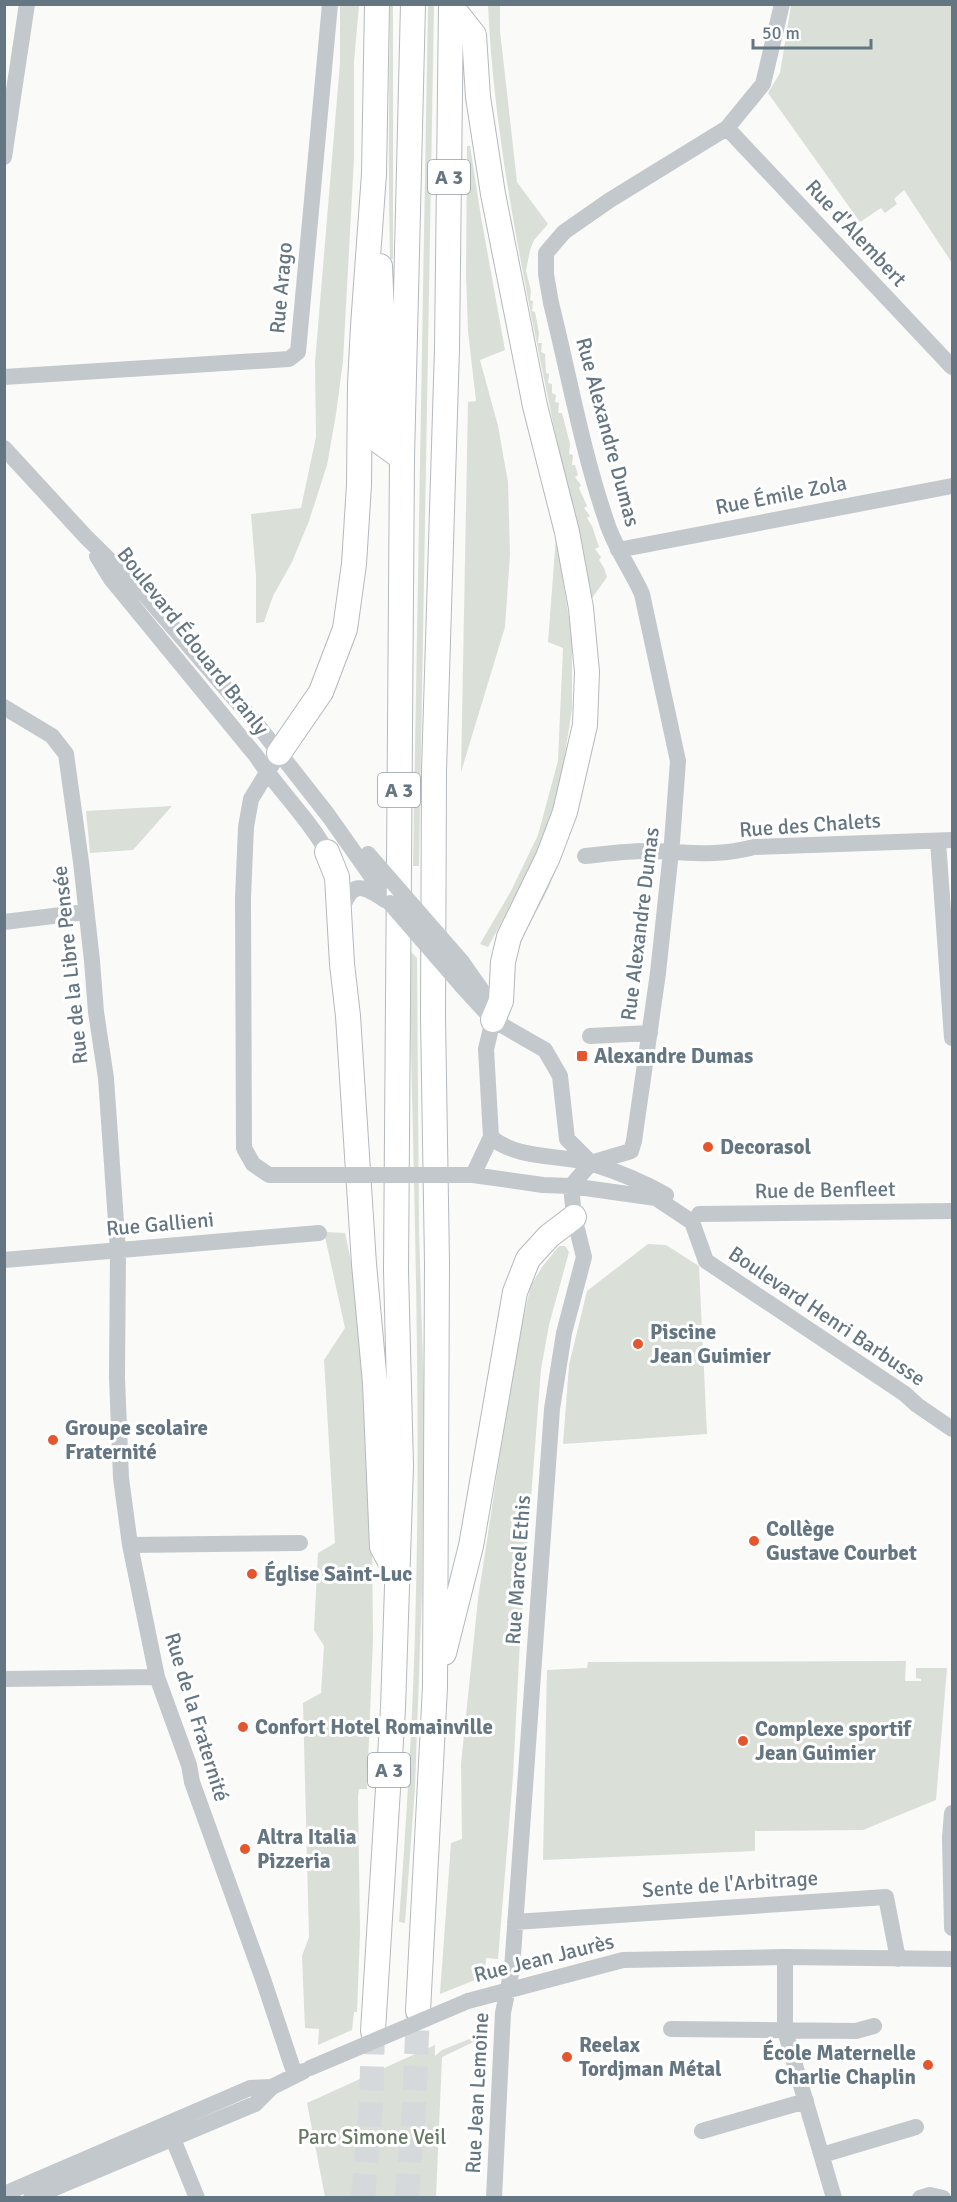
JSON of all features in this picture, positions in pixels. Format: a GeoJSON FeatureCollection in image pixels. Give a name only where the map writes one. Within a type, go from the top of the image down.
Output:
{"type":"FeatureCollection","features":[{"type":"Feature","properties":{"kind":"highway"},"geometry":{"type":"LineString","coordinates":[[273,763],[321,692],[345,629],[356,542],[359,485],[361,349],[374,174],[377,4]]}},
{"type":"Feature","properties":{"kind":"highway","name":"A 3"},"geometry":{"type":"LineString","coordinates":[[373,2031],[392,1719],[401,1466],[396,1259],[402,458],[413,4]]}},
{"type":"Feature","properties":{"kind":"highway"},"geometry":{"type":"LineString","coordinates":[[451,5],[474,35],[478,97],[493,194],[535,406],[567,532],[581,608],[587,672],[585,725],[567,802],[548,857],[509,937],[503,962],[501,1001],[493,1020]]}},
{"type":"Feature","properties":{"kind":"highway","name":"A 3"},"geometry":{"type":"LineString","coordinates":[[418,2011],[435,1687],[437,1263],[434,771],[447,348],[451,5]]}},
{"type":"Feature","properties":{"kind":"highway"},"geometry":{"type":"LineString","coordinates":[[374,174],[377,193],[384,361],[380,442],[402,458]]}},
{"type":"Feature","properties":{"kind":"highway"},"geometry":{"type":"LineString","coordinates":[[327,852],[336,877],[355,1109],[364,1264],[375,1383],[382,1547],[398,1576]]}},
{"type":"Feature","properties":{"kind":"highway"},"geometry":{"type":"LineString","coordinates":[[435,1687],[471,1546],[515,1292],[528,1259],[549,1236],[574,1217]]}},
{"type":"Feature","properties":{"kind":"street"},"geometry":{"type":"LineString","coordinates":[[4,157],[27,4]]}},
{"type":"Feature","properties":{"kind":"street","name":"Rue Arago"},"geometry":{"type":"LineString","coordinates":[[4,377],[289,359],[298,352],[330,4]]}},
{"type":"Feature","properties":{"kind":"street"},"geometry":{"type":"LineString","coordinates":[[727,128],[763,84],[782,4]]}},
{"type":"Feature","properties":{"kind":"street","name":"Rue d'Alembert"},"geometry":{"type":"LineString","coordinates":[[727,128],[952,368]]}},
{"type":"Feature","properties":{"kind":"street","name":"Rue Alexandre Dumas"},"geometry":{"type":"LineString","coordinates":[[591,1163],[631,1150],[634,1141],[650,1033],[671,853],[678,761],[642,594],[631,570],[618,550],[603,510],[551,303],[546,274],[546,253],[564,232],[591,213],[727,128]]}},
{"type":"Feature","properties":{"kind":"street","name":"Boulevard Édouard Branly"},"geometry":{"type":"LineString","coordinates":[[4,448],[86,537],[146,596],[259,727],[273,763]]}},
{"type":"Feature","properties":{"kind":"street","name":"Rue Émile Zola"},"geometry":{"type":"LineString","coordinates":[[618,550],[952,486]]}},
{"type":"Feature","properties":{"kind":"street","name":"Rue de la Libre Pensée"},"geometry":{"type":"LineString","coordinates":[[4,707],[52,736],[66,754],[92,961],[96,1012],[106,1078],[118,1251]]}},
{"type":"Feature","properties":{"kind":"street"},"geometry":{"type":"LineString","coordinates":[[273,763],[328,814],[368,862],[462,962],[481,989],[493,1020],[486,1049],[491,1137],[473,1175]]}},
{"type":"Feature","properties":{"kind":"street"},"geometry":{"type":"LineString","coordinates":[[273,763],[327,852]]}},
{"type":"Feature","properties":{"kind":"street","name":"Boulevard Henri Barbusse"},"geometry":{"type":"LineString","coordinates":[[273,763],[251,799],[246,827],[243,898],[244,1148],[254,1164],[269,1175],[473,1175],[656,1198],[692,1222],[706,1261],[905,1394],[952,1429]]}},
{"type":"Feature","properties":{"kind":"street"},"geometry":{"type":"LineString","coordinates":[[945,840],[952,1038]]}},
{"type":"Feature","properties":{"kind":"street","name":"Rue des Chalets"},"geometry":{"type":"LineString","coordinates":[[585,856],[647,851],[726,854],[754,847],[945,840]]}},
{"type":"Feature","properties":{"kind":"street"},"geometry":{"type":"LineString","coordinates":[[368,862],[390,903],[493,1020],[545,1050],[560,1076],[567,1139],[591,1163]]}},
{"type":"Feature","properties":{"kind":"street"},"geometry":{"type":"LineString","coordinates":[[339,918],[346,898],[358,887],[368,888],[390,903]]}},
{"type":"Feature","properties":{"kind":"street"},"geometry":{"type":"LineString","coordinates":[[4,922],[86,912]]}},
{"type":"Feature","properties":{"kind":"street"},"geometry":{"type":"LineString","coordinates":[[590,1036],[650,1033]]}},
{"type":"Feature","properties":{"kind":"street"},"geometry":{"type":"LineString","coordinates":[[491,1137],[508,1149],[591,1163],[640,1181],[699,1214]]}},
{"type":"Feature","properties":{"kind":"street"},"geometry":{"type":"LineString","coordinates":[[571,1186],[591,1163]]}},
{"type":"Feature","properties":{"kind":"street","name":"Rue Marcel Ethis"},"geometry":{"type":"LineString","coordinates":[[507,1991],[512,1969],[552,1409],[564,1333],[584,1257],[574,1217],[571,1186]]}},
{"type":"Feature","properties":{"kind":"street","name":"Rue de Benfleet"},"geometry":{"type":"LineString","coordinates":[[699,1214],[952,1211]]}},
{"type":"Feature","properties":{"kind":"street","name":"Boulevard Henri Barbusse"},"geometry":{"type":"LineString","coordinates":[[699,1214],[706,1261]]}},
{"type":"Feature","properties":{"kind":"street","name":"Rue Gallieni"},"geometry":{"type":"LineString","coordinates":[[4,1260],[319,1233]]}},
{"type":"Feature","properties":{"kind":"street","name":"Rue de la Fraternité"},"geometry":{"type":"LineString","coordinates":[[118,1251],[117,1378],[121,1478],[130,1545],[157,1677],[263,1979],[303,2072]]}},
{"type":"Feature","properties":{"kind":"street"},"geometry":{"type":"LineString","coordinates":[[130,1545],[300,1543]]}},
{"type":"Feature","properties":{"kind":"street"},"geometry":{"type":"LineString","coordinates":[[4,1679],[157,1677]]}},
{"type":"Feature","properties":{"kind":"street"},"geometry":{"type":"LineString","coordinates":[[952,1813],[952,1928]]}},
{"type":"Feature","properties":{"kind":"street","name":"Sente de l'Arbitrage"},"geometry":{"type":"LineString","coordinates":[[514,1922],[886,1897],[898,1959]]}},
{"type":"Feature","properties":{"kind":"street"},"geometry":{"type":"LineString","coordinates":[[785,1957],[785,2031],[834,2198]]}},
{"type":"Feature","properties":{"kind":"street","name":"Rue Jean Jaurès"},"geometry":{"type":"LineString","coordinates":[[31,2198],[255,2104],[272,2087],[303,2072],[468,2001],[623,1960],[785,1957],[952,1959]]}},
{"type":"Feature","properties":{"kind":"street","name":"Rue Jean Lemoine"},"geometry":{"type":"LineString","coordinates":[[494,2198],[502,2013],[507,1991]]}},
{"type":"Feature","properties":{"kind":"street"},"geometry":{"type":"LineString","coordinates":[[671,2029],[856,2031],[874,2026]]}},
{"type":"Feature","properties":{"kind":"street","name":"Rue Jean Jaurès"},"geometry":{"type":"LineString","coordinates":[[4,2194],[250,2088],[272,2087]]}},
{"type":"Feature","properties":{"kind":"street"},"geometry":{"type":"LineString","coordinates":[[702,2131],[806,2101]]}},
{"type":"Feature","properties":{"kind":"street"},"geometry":{"type":"LineString","coordinates":[[822,2155],[916,2127]]}},
{"type":"Feature","properties":{"kind":"street"},"geometry":{"type":"LineString","coordinates":[[173,2139],[197,2198]]}},
{"type":"Feature","properties":{"kind":"street"},"geometry":{"type":"LineString","coordinates":[[920,2198],[930,2195],[943,2198]]}},
{"type":"Feature","properties":{"kind":"green space"},"geometry":{"type":"Polygon","coordinates":[[[393,4],[393,259],[390,259],[390,5],[393,4]]]}},
{"type":"Feature","properties":{"kind":"green space"},"geometry":{"type":"Polygon","coordinates":[[[340,5],[359,5],[354,62],[354,158],[343,361],[336,414],[327,465],[309,521],[292,562],[273,596],[264,622],[256,623],[256,576],[251,514],[301,508],[316,437],[315,363],[340,63],[340,5]]]}},
{"type":"Feature","properties":{"kind":"green space"},"geometry":{"type":"Polygon","coordinates":[[[428,5],[434,5],[419,866],[413,866],[428,5]]]}},
{"type":"Feature","properties":{"kind":"green space"},"geometry":{"type":"Polygon","coordinates":[[[488,5],[500,5],[500,31],[517,182],[548,224],[534,240],[526,271],[531,291],[530,300],[533,301],[532,311],[535,312],[539,333],[538,343],[542,343],[541,352],[545,354],[546,373],[549,374],[548,383],[552,384],[552,393],[556,395],[555,402],[559,403],[558,413],[562,413],[570,444],[569,454],[573,455],[572,465],[575,465],[578,475],[575,477],[581,485],[579,488],[587,506],[584,508],[590,516],[587,518],[599,547],[595,549],[601,557],[599,560],[607,577],[588,604],[595,674],[590,745],[583,780],[563,849],[551,882],[524,936],[515,970],[510,960],[561,849],[578,795],[589,710],[590,666],[576,536],[520,258],[503,157],[491,56],[488,5]]]}},
{"type":"Feature","properties":{"kind":"green space"},"geometry":{"type":"Polygon","coordinates":[[[791,5],[952,5],[952,263],[904,190],[894,199],[897,204],[885,213],[881,208],[860,222],[768,93],[780,73],[791,5]]]}},
{"type":"Feature","properties":{"kind":"green space"},"geometry":{"type":"Polygon","coordinates":[[[467,146],[470,146],[505,350],[480,360],[498,426],[508,482],[510,554],[505,627],[461,772],[468,402],[476,401],[468,331],[467,146]]]}},
{"type":"Feature","properties":{"kind":"green space"},"geometry":{"type":"Polygon","coordinates":[[[556,537],[572,637],[572,709],[560,786],[536,859],[488,947],[480,944],[511,891],[538,835],[558,761],[563,648],[548,642],[556,537]]]}},
{"type":"Feature","properties":{"kind":"green space"},"geometry":{"type":"Polygon","coordinates":[[[172,806],[133,850],[90,853],[86,811],[172,806]]]}},
{"type":"Feature","properties":{"kind":"green space"},"geometry":{"type":"Polygon","coordinates":[[[411,952],[417,958],[419,1231],[424,1397],[422,1591],[415,1787],[405,1923],[399,1922],[412,1716],[418,1433],[409,955],[411,952]]]}},
{"type":"Feature","properties":{"kind":"green space"},"geometry":{"type":"Polygon","coordinates":[[[324,1232],[345,1233],[357,1290],[372,1542],[373,1638],[367,1789],[359,1789],[358,1797],[360,1932],[357,2012],[354,2012],[352,2030],[318,2045],[319,2029],[305,2028],[302,1956],[309,1937],[303,1703],[321,1693],[324,1646],[314,1630],[318,1553],[335,1543],[324,1360],[345,1328],[324,1232]]]}},
{"type":"Feature","properties":{"kind":"green space","name":"Piscine Jean Guimier"},"geometry":{"type":"Polygon","coordinates":[[[648,1244],[666,1245],[699,1266],[707,1434],[563,1444],[569,1365],[587,1291],[648,1244]]]}},
{"type":"Feature","properties":{"kind":"green space"},"geometry":{"type":"Polygon","coordinates":[[[559,1246],[565,1246],[569,1252],[549,1325],[541,1369],[498,1959],[486,1958],[485,1976],[440,1994],[451,1843],[462,1839],[461,1764],[478,1599],[516,1349],[531,1285],[559,1246]]]}},
{"type":"Feature","properties":{"kind":"green space","name":"Complexe sportif Jean Guimier"},"geometry":{"type":"Polygon","coordinates":[[[906,1661],[905,1681],[921,1681],[916,1678],[916,1668],[947,1668],[936,1800],[863,1830],[755,1831],[755,1851],[543,1860],[547,1670],[587,1668],[588,1662],[906,1661]]]}},
{"type":"Feature","properties":{"kind":"green space","name":"Parc Simone Veil"},"geometry":{"type":"Polygon","coordinates":[[[482,2034],[484,2037],[442,2057],[436,2197],[325,2197],[307,2103],[435,2045],[435,2056],[442,2050],[482,2034]]]}},
{"type":"Feature","properties":{"kind":"tunnel"},"geometry":{"type":"LineString","coordinates":[[407,2198],[418,2011]]}},
{"type":"Feature","properties":{"kind":"tunnel"},"geometry":{"type":"LineString","coordinates":[[363,2198],[371,2104],[373,2031]]}},
{"type":"Feature","properties":{"kind":"place","name":"Alexandre Dumas"},"geometry":{"type":"Point","coordinates":[582,1056]}},
{"type":"Feature","properties":{"kind":"place","name":"Decorasol"},"geometry":{"type":"Point","coordinates":[708,1147]}},
{"type":"Feature","properties":{"kind":"place","name":"Piscine Jean Guimier"},"geometry":{"type":"Point","coordinates":[638,1344]}},
{"type":"Feature","properties":{"kind":"place","name":"Groupe scolaire Fraternité"},"geometry":{"type":"Point","coordinates":[53,1440]}},
{"type":"Feature","properties":{"kind":"place","name":"Collège Gustave Courbet"},"geometry":{"type":"Point","coordinates":[754,1541]}},
{"type":"Feature","properties":{"kind":"place","name":"Église Saint-Luc"},"geometry":{"type":"Point","coordinates":[252,1574]}},
{"type":"Feature","properties":{"kind":"place","name":"Confort Hotel Romainville"},"geometry":{"type":"Point","coordinates":[243,1727]}},
{"type":"Feature","properties":{"kind":"place","name":"Complexe sportif Jean Guimier"},"geometry":{"type":"Point","coordinates":[743,1741]}},
{"type":"Feature","properties":{"kind":"place","name":"Altra Italia Pizzeria"},"geometry":{"type":"Point","coordinates":[245,1849]}},
{"type":"Feature","properties":{"kind":"place","name":"Reelax Tordjman Métal"},"geometry":{"type":"Point","coordinates":[567,2057]}},
{"type":"Feature","properties":{"kind":"place","name":"École Maternelle Charlie Chaplin"},"geometry":{"type":"Point","coordinates":[928,2065]}}]}
